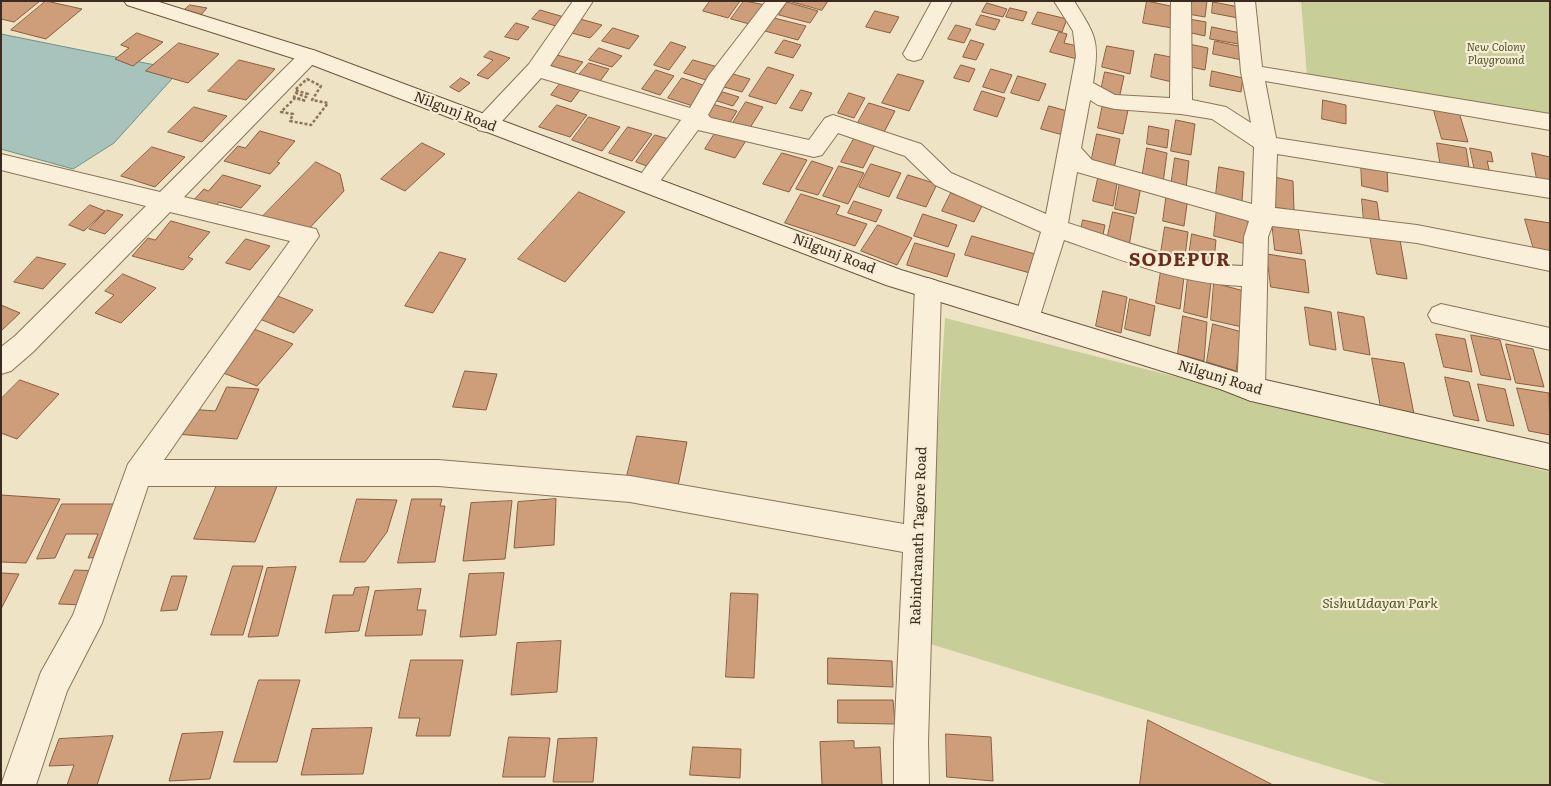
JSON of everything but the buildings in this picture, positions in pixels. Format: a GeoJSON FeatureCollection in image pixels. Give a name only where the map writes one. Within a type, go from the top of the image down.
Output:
{"type":"FeatureCollection","features":[{"type":"Feature","properties":{"kind":"street","name":"Nilgunj Road"},"geometry":{"type":"LineString","coordinates":[[134,1],[310,56],[486,124],[647,182],[895,278],[1251,389],[1550,457]]}},
{"type":"Feature","properties":{"kind":"street"},"geometry":{"type":"LineString","coordinates":[[486,124],[537,69],[583,1]]}},
{"type":"Feature","properties":{"kind":"street"},"geometry":{"type":"LineString","coordinates":[[647,182],[696,116],[717,80],[777,1]]}},
{"type":"Feature","properties":{"kind":"street"},"geometry":{"type":"LineString","coordinates":[[914,54],[942,1]]}},
{"type":"Feature","properties":{"kind":"street"},"geometry":{"type":"LineString","coordinates":[[1028,318],[1055,228],[1088,56],[1083,32],[1064,1]]}},
{"type":"Feature","properties":{"kind":"street"},"geometry":{"type":"LineString","coordinates":[[1181,1],[1181,106]]}},
{"type":"Feature","properties":{"kind":"street"},"geometry":{"type":"LineString","coordinates":[[1245,1],[1252,72],[1266,144],[1263,216],[1256,237],[1251,389]]}},
{"type":"Feature","properties":{"kind":"street"},"geometry":{"type":"LineString","coordinates":[[1,363],[24,344],[310,56]]}},
{"type":"Feature","properties":{"kind":"street"},"geometry":{"type":"LineString","coordinates":[[537,69],[696,116],[704,124],[814,149],[833,122],[913,150],[943,179],[1055,228],[1180,270],[1214,275],[1254,276],[1255,278]]}},
{"type":"Feature","properties":{"kind":"street"},"geometry":{"type":"LineString","coordinates":[[1252,72],[1550,122]]}},
{"type":"Feature","properties":{"kind":"street"},"geometry":{"type":"LineString","coordinates":[[1082,86],[1101,98],[1115,102],[1181,106],[1218,112],[1266,144],[1550,189]]}},
{"type":"Feature","properties":{"kind":"street"},"geometry":{"type":"LineString","coordinates":[[1070,150],[1084,166],[1263,216],[1417,234],[1550,261]]}},
{"type":"Feature","properties":{"kind":"street"},"geometry":{"type":"LineString","coordinates":[[1,162],[308,236],[138,473],[86,622],[53,684],[18,785]]}},
{"type":"Feature","properties":{"kind":"street","name":"Rabindranath Tagore Road"},"geometry":{"type":"LineString","coordinates":[[912,785],[911,742],[928,288]]}},
{"type":"Feature","properties":{"kind":"street"},"geometry":{"type":"LineString","coordinates":[[1441,315],[1550,339]]}},
{"type":"Feature","properties":{"kind":"street"},"geometry":{"type":"LineString","coordinates":[[138,473],[438,473],[630,489],[919,542]]}},
{"type":"Feature","properties":{"kind":"path"},"geometry":{"type":"LineString","coordinates":[[307,78],[321,86],[312,100],[328,103],[311,125],[290,121],[292,114],[281,112],[295,98],[306,101],[294,97],[296,93],[306,97],[308,94],[295,90],[307,78]]}},
{"type":"Feature","properties":{"kind":"green space","name":"New Colony Playground"},"geometry":{"type":"Polygon","coordinates":[[[1301,1],[1550,1],[1550,119],[1307,76],[1301,1]]]}},
{"type":"Feature","properties":{"kind":"green space","name":"SishuUdayan Park"},"geometry":{"type":"Polygon","coordinates":[[[945,318],[1550,472],[1550,785],[1389,785],[924,642],[945,318]]]}},
{"type":"Feature","properties":{"kind":"water"},"geometry":{"type":"Polygon","coordinates":[[[1,34],[180,70],[114,143],[73,169],[1,149],[1,34]]]}},
{"type":"Feature","properties":{"kind":"district","name":"SODEPUR"},"geometry":{"type":"Point","coordinates":[1180,260]}}]}
